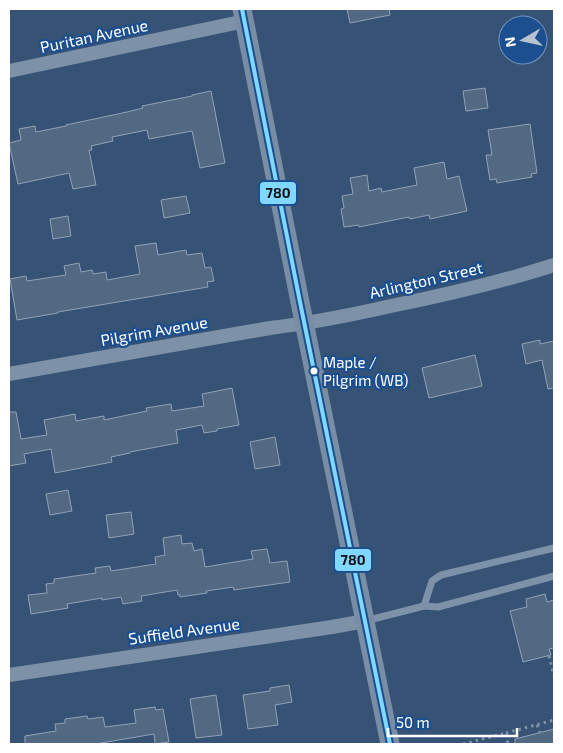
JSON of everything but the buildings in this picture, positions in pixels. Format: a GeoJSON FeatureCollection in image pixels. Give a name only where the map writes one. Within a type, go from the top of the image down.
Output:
{"type":"FeatureCollection","features":[{"type":"Feature","properties":{"kind":"main road"},"geometry":{"type":"LineString","coordinates":[[244,15],[390,744]]}},
{"type":"Feature","properties":{"kind":"street","name":"Puritan Avenue"},"geometry":{"type":"LineString","coordinates":[[9,71],[244,15]]}},
{"type":"Feature","properties":{"kind":"street","name":"Arlington Street"},"geometry":{"type":"LineString","coordinates":[[305,324],[453,293],[554,265]]}},
{"type":"Feature","properties":{"kind":"street","name":"Pilgrim Avenue"},"geometry":{"type":"LineString","coordinates":[[9,374],[270,328],[305,324]]}},
{"type":"Feature","properties":{"kind":"street","name":"Suffield Avenue"},"geometry":{"type":"LineString","coordinates":[[9,675],[365,621]]}},
{"type":"Feature","properties":{"kind":"lane"},"geometry":{"type":"LineString","coordinates":[[424,606],[432,581],[441,575],[554,548]]}},
{"type":"Feature","properties":{"kind":"lane"},"geometry":{"type":"LineString","coordinates":[[365,621],[424,606],[438,608],[554,576]]}},
{"type":"Feature","properties":{"kind":"path"},"geometry":{"type":"LineString","coordinates":[[549,656],[554,676]]}},
{"type":"Feature","properties":{"kind":"path"},"geometry":{"type":"LineString","coordinates":[[463,744],[554,720]]}},
{"type":"Feature","properties":{"kind":"path"},"geometry":{"type":"LineString","coordinates":[[537,725],[540,733]]}},
{"type":"Feature","properties":{"kind":"path"},"geometry":{"type":"LineString","coordinates":[[506,733],[508,744]]}},
{"type":"Feature","properties":{"kind":"transit line","name":"780"},"geometry":{"type":"LineString","coordinates":[[242,9],[390,744]]}},
{"type":"Feature","properties":{"kind":"place","name":"Maple / Pilgrim (WB)"},"geometry":{"type":"Point","coordinates":[314,371]}}]}
